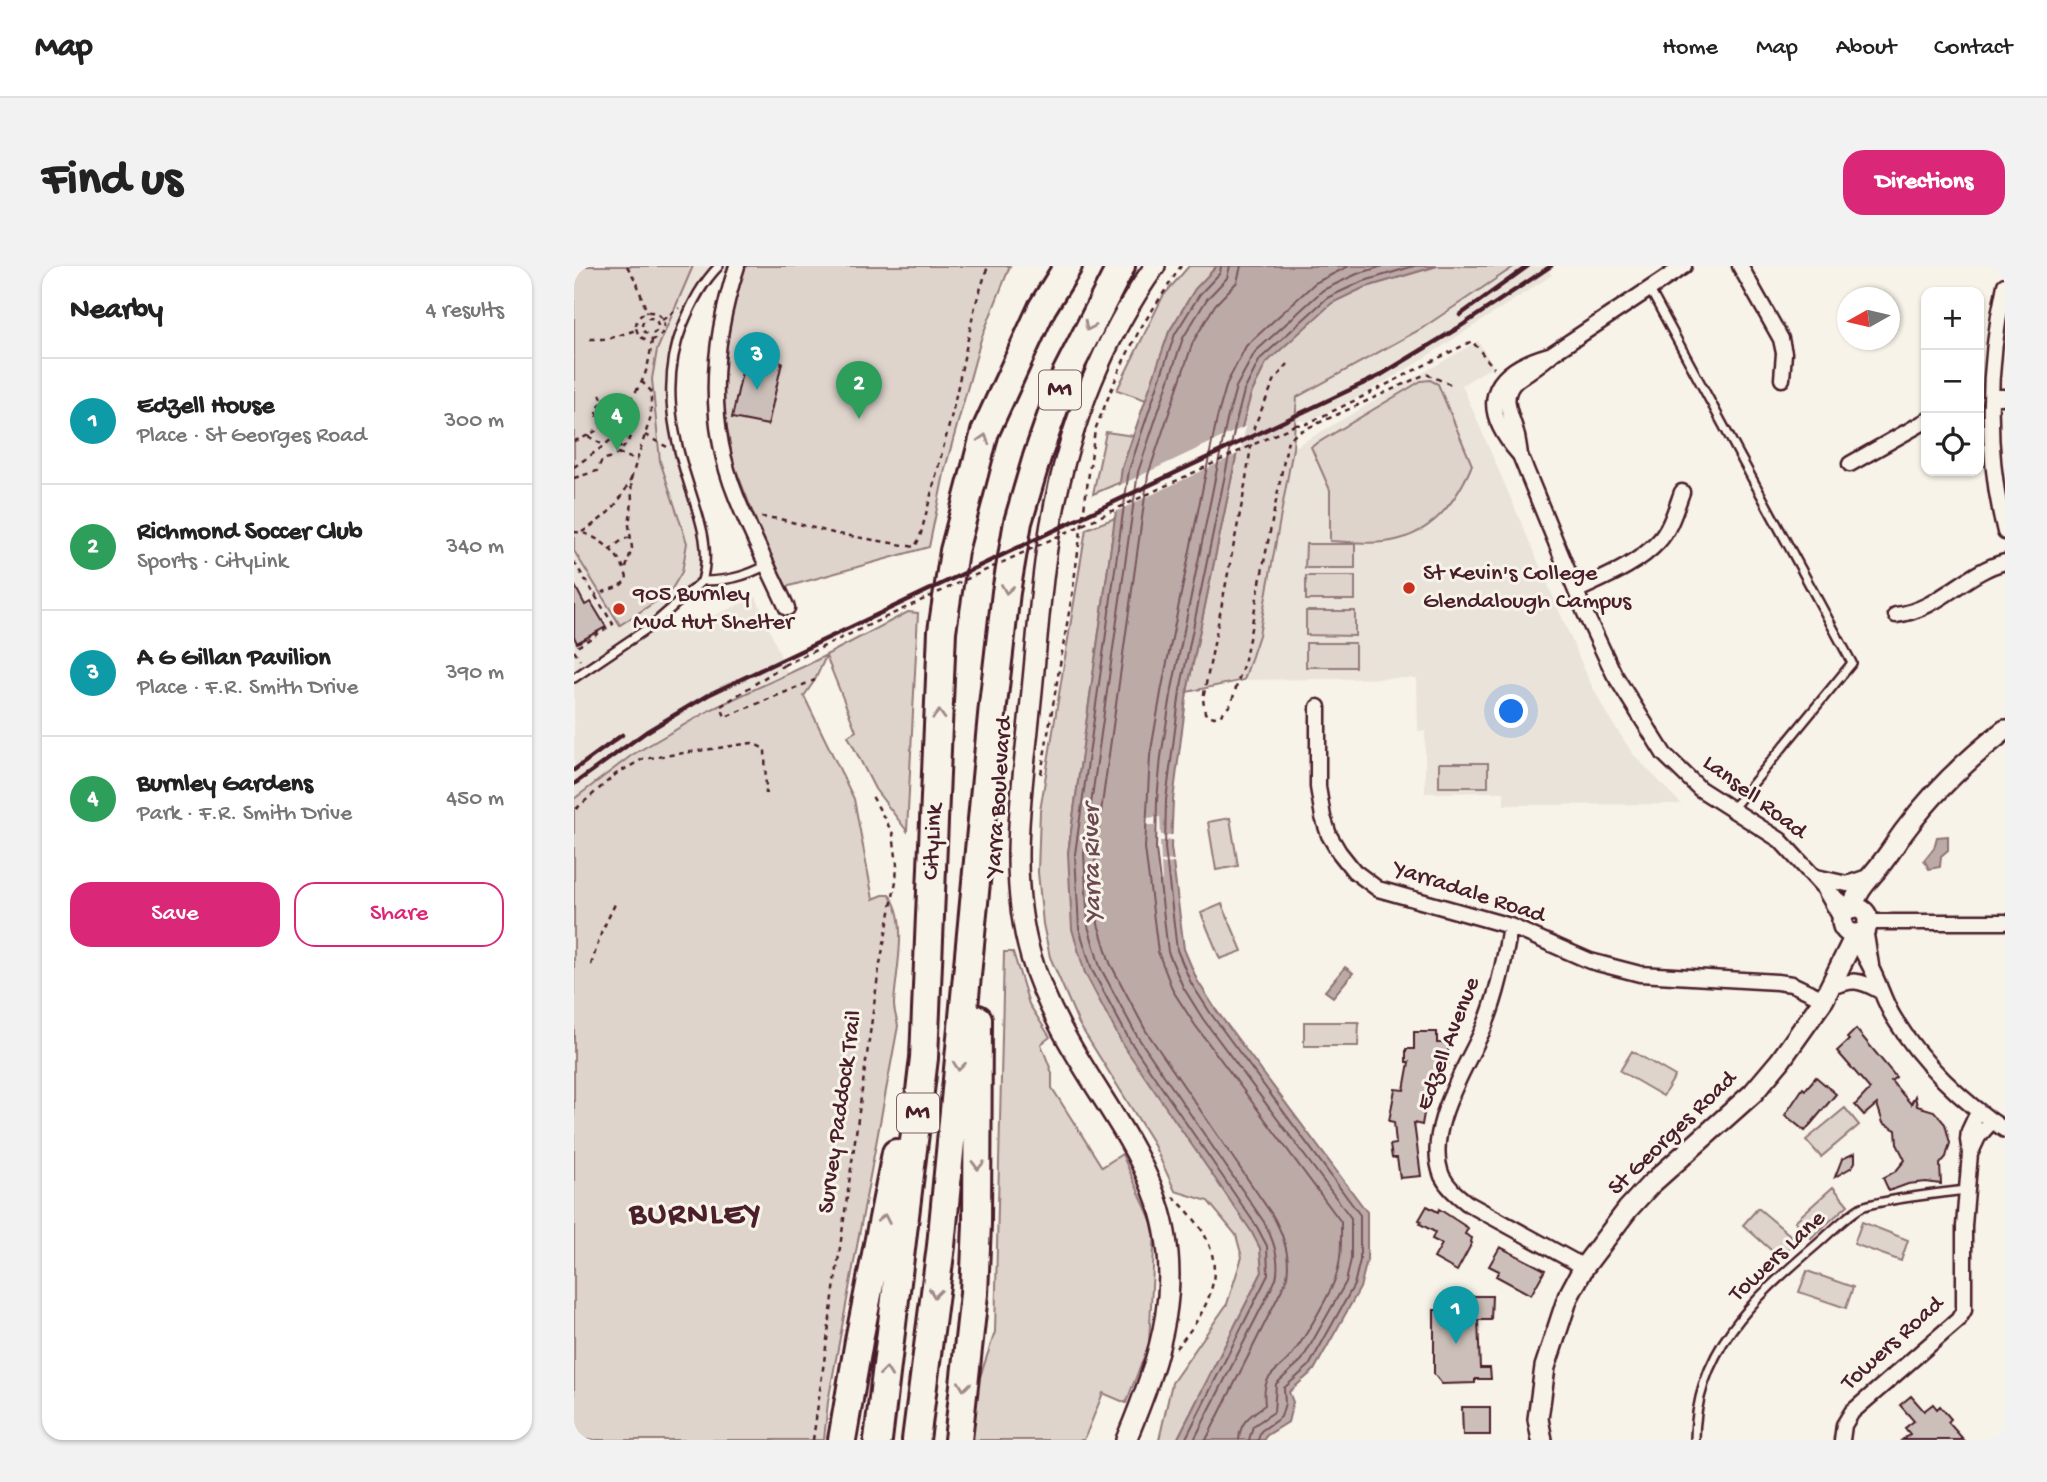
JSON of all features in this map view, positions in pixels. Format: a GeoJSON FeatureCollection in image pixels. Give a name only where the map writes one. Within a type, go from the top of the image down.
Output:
{"type":"FeatureCollection","features":[{"type":"Feature","properties":{"kind":"highway","name":"CityLink"},"geometry":{"type":"LineString","coordinates":[[878,1440],[924,1058],[942,631],[954,551],[985,432],[1042,308],[1068,266]]}},
{"type":"Feature","properties":{"kind":"highway","name":"CityLink"},"geometry":{"type":"LineString","coordinates":[[916,1440],[941,1246],[1005,604],[1018,522],[1066,374],[1121,266]]}},
{"type":"Feature","properties":{"kind":"highway"},"geometry":{"type":"LineString","coordinates":[[842,1440],[857,1347],[895,1161],[937,783]]}},
{"type":"Feature","properties":{"kind":"highway"},"geometry":{"type":"LineString","coordinates":[[958,1440],[974,1294],[977,1224],[979,1067],[975,901]]}},
{"type":"Feature","properties":{"kind":"street"},"geometry":{"type":"LineString","coordinates":[[737,266],[721,320],[714,389],[718,429],[726,466],[746,520],[787,608]]}},
{"type":"Feature","properties":{"kind":"street","name":"Yarra Boulevard"},"geometry":{"type":"LineString","coordinates":[[1126,1440],[1150,1379],[1165,1328],[1170,1285],[1168,1244],[1160,1209],[1144,1170],[1062,1030],[1038,979],[1021,911],[1018,834],[1047,548],[1060,480],[1073,433],[1101,362],[1126,312],[1155,266]]}},
{"type":"Feature","properties":{"kind":"street"},"geometry":{"type":"LineString","coordinates":[[1506,384],[1530,360],[1553,353],[1684,266]]}},
{"type":"Feature","properties":{"kind":"street"},"geometry":{"type":"LineString","coordinates":[[1740,266],[1781,339],[1784,353],[1782,379]]}},
{"type":"Feature","properties":{"kind":"street"},"geometry":{"type":"LineString","coordinates":[[2004,527],[1994,468],[1991,395],[1994,343],[2005,285]]}},
{"type":"Feature","properties":{"kind":"street","name":"Lansell Road"},"geometry":{"type":"LineString","coordinates":[[1506,384],[1507,411],[1516,432],[1520,455],[1576,592],[1614,674],[1664,754],[1700,789],[1780,840],[1855,922]]}},
{"type":"Feature","properties":{"kind":"street"},"geometry":{"type":"LineString","coordinates":[[1850,464],[1921,424]]}},
{"type":"Feature","properties":{"kind":"street"},"geometry":{"type":"LineString","coordinates":[[1576,592],[1628,564],[1660,541],[1682,492]]}},
{"type":"Feature","properties":{"kind":"street"},"geometry":{"type":"LineString","coordinates":[[1896,615],[1913,613],[1984,570],[2005,562]]}},
{"type":"Feature","properties":{"kind":"street","name":"Yarradale Road"},"geometry":{"type":"LineString","coordinates":[[1318,707],[1318,787],[1329,835],[1354,871],[1378,889],[1510,926],[1590,961],[1640,974],[1830,986]]}},
{"type":"Feature","properties":{"kind":"street","name":"St Georges Road"},"geometry":{"type":"LineString","coordinates":[[1531,1440],[1538,1419],[1545,1367],[1553,1339],[1568,1297],[1584,1267],[1650,1185],[1753,1093],[1802,1031],[1848,952],[1855,922],[1856,896],[1868,877],[1883,862],[1930,799],[1968,761],[2005,730]]}},
{"type":"Feature","properties":{"kind":"street","name":"St Georges Road"},"geometry":{"type":"LineString","coordinates":[[1855,922],[1883,862]]}},
{"type":"Feature","properties":{"kind":"street","name":"Lansell Road"},"geometry":{"type":"LineString","coordinates":[[1819,882],[1853,884],[1868,877]]}},
{"type":"Feature","properties":{"kind":"street"},"geometry":{"type":"LineString","coordinates":[[1855,922],[2005,922]]}},
{"type":"Feature","properties":{"kind":"street"},"geometry":{"type":"LineString","coordinates":[[1855,922],[1870,947],[1871,967],[1894,1017],[1922,1055],[1978,1112],[2005,1130]]}},
{"type":"Feature","properties":{"kind":"street","name":"Edzell Avenue"},"geometry":{"type":"LineString","coordinates":[[1510,926],[1506,953],[1489,1014],[1450,1097],[1443,1120],[1439,1144],[1442,1175],[1451,1191],[1467,1203],[1584,1267]]}},
{"type":"Feature","properties":{"kind":"street"},"geometry":{"type":"LineString","coordinates":[[1830,986],[1856,981],[1880,991]]}},
{"type":"Feature","properties":{"kind":"street","name":"Towers Road"},"geometry":{"type":"LineString","coordinates":[[1842,1440],[1844,1425],[1852,1412],[1958,1320],[1964,1310],[1969,1130],[1978,1112]]}},
{"type":"Feature","properties":{"kind":"street","name":"Towers Road"},"geometry":{"type":"LineString","coordinates":[[1970,1153],[1978,1137],[1992,1121]]}},
{"type":"Feature","properties":{"kind":"street","name":"St Georges Road"},"geometry":{"type":"LineString","coordinates":[[1538,1419],[1542,1440]]}},
{"type":"Feature","properties":{"kind":"lane"},"geometry":{"type":"LineString","coordinates":[[574,678],[651,626],[702,581],[706,542],[680,454],[671,404],[670,381],[677,341],[695,297],[719,266]]}},
{"type":"Feature","properties":{"kind":"lane"},"geometry":{"type":"LineString","coordinates":[[1650,290],[1853,663],[1732,808]]}},
{"type":"Feature","properties":{"kind":"lane"},"geometry":{"type":"LineString","coordinates":[[702,581],[724,581],[748,575],[767,565]]}},
{"type":"Feature","properties":{"kind":"lane","name":"Towers Lane"},"geometry":{"type":"LineString","coordinates":[[1695,1440],[1695,1426],[1707,1373],[1727,1335],[1783,1274],[1862,1207],[1966,1190]]}},
{"type":"Feature","properties":{"kind":"path"},"geometry":{"type":"LineString","coordinates":[[627,266],[637,283],[647,313]]}},
{"type":"Feature","properties":{"kind":"path"},"geometry":{"type":"LineString","coordinates":[[746,520],[765,516],[833,533],[915,547],[920,537],[952,414],[967,339],[988,266]]}},
{"type":"Feature","properties":{"kind":"path"},"geometry":{"type":"LineString","coordinates":[[1040,784],[1072,595],[1093,436],[1140,329],[1181,266]]}},
{"type":"Feature","properties":{"kind":"path"},"geometry":{"type":"LineString","coordinates":[[647,313],[659,317],[663,324],[662,333],[652,340],[644,339],[636,330],[637,321],[647,313]]}},
{"type":"Feature","properties":{"kind":"path"},"geometry":{"type":"LineString","coordinates":[[650,318],[656,322],[657,329],[654,333],[649,334],[643,330],[644,321],[650,318]]}},
{"type":"Feature","properties":{"kind":"path"},"geometry":{"type":"LineString","coordinates":[[590,339],[608,339],[636,330]]}},
{"type":"Feature","properties":{"kind":"path"},"geometry":{"type":"LineString","coordinates":[[574,441],[602,426],[622,410],[642,382],[649,362],[652,340]]}},
{"type":"Feature","properties":{"kind":"path"},"geometry":{"type":"LineString","coordinates":[[815,680],[725,717],[721,706],[784,665],[1294,425],[1306,424],[1472,341],[1506,384]]}},
{"type":"Feature","properties":{"kind":"path"},"geometry":{"type":"LineString","coordinates":[[1288,364],[1275,379],[1254,427],[1243,498],[1203,699],[1203,707],[1209,716],[1220,716],[1231,704],[1245,659],[1288,440],[1301,431],[1426,374],[1452,385]]}},
{"type":"Feature","properties":{"kind":"path"},"geometry":{"type":"LineString","coordinates":[[1392,381],[1396,388]]}},
{"type":"Feature","properties":{"kind":"path"},"geometry":{"type":"LineString","coordinates":[[582,532],[606,517],[620,502],[631,479],[651,416],[651,391],[642,382]]}},
{"type":"Feature","properties":{"kind":"path"},"geometry":{"type":"LineString","coordinates":[[600,394],[603,401],[597,409],[596,418],[602,426]]}},
{"type":"Feature","properties":{"kind":"path"},"geometry":{"type":"LineString","coordinates":[[574,467],[632,418],[637,406],[631,397]]}},
{"type":"Feature","properties":{"kind":"path"},"geometry":{"type":"LineString","coordinates":[[608,421],[620,451],[638,461]]}},
{"type":"Feature","properties":{"kind":"path"},"geometry":{"type":"LineString","coordinates":[[574,478],[597,471],[602,460],[620,451],[627,444],[631,434],[626,424]]}},
{"type":"Feature","properties":{"kind":"path"},"geometry":{"type":"LineString","coordinates":[[588,435],[603,445]]}},
{"type":"Feature","properties":{"kind":"path"},"geometry":{"type":"LineString","coordinates":[[645,435],[680,454]]}},
{"type":"Feature","properties":{"kind":"path"},"geometry":{"type":"LineString","coordinates":[[595,595],[620,586],[627,579],[626,568],[632,548],[629,525],[631,479]]}},
{"type":"Feature","properties":{"kind":"path"},"geometry":{"type":"LineString","coordinates":[[574,532],[582,532],[602,542],[626,568]]}},
{"type":"Feature","properties":{"kind":"path"},"geometry":{"type":"LineString","coordinates":[[609,550],[625,538],[631,538]]}},
{"type":"Feature","properties":{"kind":"path"},"geometry":{"type":"LineString","coordinates":[[574,562],[613,624],[574,649]]}},
{"type":"Feature","properties":{"kind":"path"},"geometry":{"type":"LineString","coordinates":[[576,809],[616,774],[643,758],[752,743],[765,750],[766,794]]}},
{"type":"Feature","properties":{"kind":"path","name":"Survey Paddock Trail"},"geometry":{"type":"LineString","coordinates":[[813,1440],[879,969],[896,881],[893,834],[872,794]]}},
{"type":"Feature","properties":{"kind":"path"},"geometry":{"type":"LineString","coordinates":[[591,965],[615,902]]}},
{"type":"Feature","properties":{"kind":"path"},"geometry":{"type":"LineString","coordinates":[[1174,1203],[1171,1195],[1199,1223],[1207,1237],[1215,1267],[1212,1288],[1202,1309],[1188,1334],[1175,1349],[1178,1336]]}},
{"type":"Feature","properties":{"kind":"shaded area"},"geometry":{"type":"Polygon","coordinates":[[[574,266],[719,266],[712,273],[677,341],[671,404],[706,542],[702,581],[669,609],[675,633],[756,597],[788,674],[710,710],[632,755],[574,799],[574,266]]]}},
{"type":"Feature","properties":{"kind":"shaded area"},"geometry":{"type":"Polygon","coordinates":[[[574,266],[693,266],[657,350],[652,379],[660,461],[687,543],[682,572],[670,592],[620,625],[574,551],[574,266]]]}},
{"type":"Feature","properties":{"kind":"shaded area"},"geometry":{"type":"Polygon","coordinates":[[[745,266],[1010,266],[981,339],[945,469],[929,547],[782,588],[733,462],[723,405],[725,357],[732,314],[745,266]]]}},
{"type":"Feature","properties":{"kind":"shaded area"},"geometry":{"type":"Polygon","coordinates":[[[1189,266],[1217,266],[1195,289],[1169,332],[1146,400],[1117,390],[1163,296],[1189,266]]]}},
{"type":"Feature","properties":{"kind":"shaded area"},"geometry":{"type":"Polygon","coordinates":[[[1437,266],[1515,266],[1421,329],[1297,397],[1293,448],[1259,635],[1244,680],[1187,692],[1243,423],[1251,394],[1266,363],[1331,303],[1363,288],[1437,266]]]}},
{"type":"Feature","properties":{"kind":"shaded area"},"geometry":{"type":"Polygon","coordinates":[[[1515,266],[1546,266],[1552,275],[1361,396],[1306,422],[1299,420],[1294,423],[1290,400],[1421,329],[1515,266]]]}},
{"type":"Feature","properties":{"kind":"shaded area","name":"St Kevin's College Glendalough Campus"},"geometry":{"type":"Polygon","coordinates":[[[1478,341],[1493,366],[1462,385],[1588,678],[1606,713],[1633,754],[1681,804],[1504,805],[1504,792],[1425,793],[1425,731],[1418,731],[1417,678],[1244,680],[1259,635],[1293,448],[1478,341]]]}},
{"type":"Feature","properties":{"kind":"shaded area"},"geometry":{"type":"Polygon","coordinates":[[[1430,380],[1438,384],[1472,465],[1460,489],[1443,512],[1410,536],[1380,542],[1330,541],[1330,490],[1311,447],[1421,381],[1430,380]]]}},
{"type":"Feature","properties":{"kind":"shaded area"},"geometry":{"type":"Polygon","coordinates":[[[1106,432],[1134,436],[1122,468],[1121,482],[1093,494],[1106,432]]]}},
{"type":"Feature","properties":{"kind":"shaded area"},"geometry":{"type":"Polygon","coordinates":[[[1115,518],[1068,853],[1260,1248],[1262,1272],[1177,1440],[1159,1440],[1172,1383],[1227,1304],[1242,1257],[1236,1235],[1208,1201],[1175,1191],[1152,1141],[1079,1024],[1050,957],[1043,924],[1038,872],[1040,811],[1086,529],[1115,518]]]}},
{"type":"Feature","properties":{"kind":"shaded area"},"geometry":{"type":"Polygon","coordinates":[[[1306,544],[1355,544],[1355,568],[1305,568],[1306,544]]]}},
{"type":"Feature","properties":{"kind":"shaded area"},"geometry":{"type":"Polygon","coordinates":[[[1306,576],[1355,576],[1355,600],[1306,600],[1306,576]]]}},
{"type":"Feature","properties":{"kind":"shaded area"},"geometry":{"type":"Polygon","coordinates":[[[1306,611],[1355,611],[1355,636],[1306,635],[1306,611]]]}},
{"type":"Feature","properties":{"kind":"shaded area"},"geometry":{"type":"Polygon","coordinates":[[[908,612],[918,613],[907,831],[875,789],[848,736],[856,731],[826,656],[804,696],[854,799],[873,899],[889,895],[899,918],[900,932],[894,1004],[898,1026],[828,1402],[824,1440],[574,1440],[574,799],[632,755],[710,710],[809,664],[908,612]]]}},
{"type":"Feature","properties":{"kind":"shaded area"},"geometry":{"type":"Polygon","coordinates":[[[1306,643],[1355,643],[1355,667],[1306,667],[1306,643]]]}},
{"type":"Feature","properties":{"kind":"shaded area"},"geometry":{"type":"Polygon","coordinates":[[[1439,763],[1488,763],[1488,787],[1439,787],[1439,763]]]}},
{"type":"Feature","properties":{"kind":"shaded area"},"geometry":{"type":"Polygon","coordinates":[[[1230,818],[1238,866],[1216,870],[1208,822],[1230,818]]]}},
{"type":"Feature","properties":{"kind":"shaded area"},"geometry":{"type":"Polygon","coordinates":[[[1222,904],[1242,951],[1220,959],[1201,913],[1222,904]]]}},
{"type":"Feature","properties":{"kind":"shaded area"},"geometry":{"type":"Polygon","coordinates":[[[1004,952],[1013,952],[1029,1004],[1050,1037],[1041,1044],[1052,1073],[1052,1088],[1102,1167],[1122,1154],[1155,1229],[1149,1344],[1126,1403],[1103,1393],[1084,1440],[965,1440],[970,1407],[995,1332],[1004,952]]]}},
{"type":"Feature","properties":{"kind":"shaded area"},"geometry":{"type":"Polygon","coordinates":[[[1304,1022],[1359,1022],[1358,1046],[1304,1046],[1304,1022]]]}},
{"type":"Feature","properties":{"kind":"shaded area"},"geometry":{"type":"Polygon","coordinates":[[[1632,1051],[1675,1076],[1663,1096],[1620,1071],[1632,1051]]]}},
{"type":"Feature","properties":{"kind":"shaded area"},"geometry":{"type":"Polygon","coordinates":[[[1845,1108],[1859,1125],[1821,1157],[1806,1140],[1845,1108]]]}},
{"type":"Feature","properties":{"kind":"shaded area"},"geometry":{"type":"Polygon","coordinates":[[[1833,1187],[1848,1205],[1811,1238],[1795,1221],[1833,1187]]]}},
{"type":"Feature","properties":{"kind":"shaded area"},"geometry":{"type":"Polygon","coordinates":[[[1758,1208],[1796,1240],[1780,1258],[1743,1225],[1758,1208]]]}},
{"type":"Feature","properties":{"kind":"shaded area"},"geometry":{"type":"Polygon","coordinates":[[[1862,1222],[1908,1240],[1901,1261],[1854,1244],[1862,1222]]]}},
{"type":"Feature","properties":{"kind":"shaded area"},"geometry":{"type":"Polygon","coordinates":[[[1807,1271],[1853,1287],[1846,1308],[1799,1292],[1807,1271]]]}},
{"type":"Feature","properties":{"kind":"water","name":"Yarra River"},"geometry":{"type":"Polygon","coordinates":[[[1217,266],[1437,266],[1363,288],[1332,303],[1266,363],[1251,394],[1243,423],[1187,692],[1173,800],[1171,847],[1184,949],[1197,980],[1216,1010],[1367,1212],[1367,1260],[1360,1288],[1314,1370],[1289,1392],[1293,1402],[1288,1422],[1266,1436],[1265,1440],[1177,1440],[1262,1272],[1260,1248],[1123,1045],[1085,973],[1072,929],[1068,853],[1122,468],[1169,332],[1195,289],[1217,266]]]}},
{"type":"Feature","properties":{"kind":"water"},"geometry":{"type":"Polygon","coordinates":[[[1948,836],[1948,850],[1941,856],[1940,867],[1929,869],[1924,860],[1934,848],[1937,837],[1948,836]]]}},
{"type":"Feature","properties":{"kind":"water"},"geometry":{"type":"Polygon","coordinates":[[[1345,967],[1353,973],[1333,997],[1325,991],[1345,967]]]}},
{"type":"Feature","properties":{"kind":"pier"},"geometry":{"type":"Polygon","coordinates":[[[1246,426],[1240,453],[1113,513],[1116,487],[1246,426]]]}},
{"type":"Feature","properties":{"kind":"pier"},"geometry":{"type":"Polygon","coordinates":[[[1160,817],[1161,835],[1175,835],[1175,840],[1160,841],[1161,861],[1176,860],[1177,863],[1161,864],[1162,880],[1158,881],[1155,825],[1146,825],[1145,818],[1160,817]]]}},
{"type":"Feature","properties":{"kind":"building"},"geometry":{"type":"Polygon","coordinates":[[[746,354],[782,362],[768,425],[732,418],[746,354]]]}},
{"type":"Feature","properties":{"kind":"building"},"geometry":{"type":"Polygon","coordinates":[[[574,584],[585,605],[591,602],[606,627],[577,643],[574,637],[574,584]]]}},
{"type":"Feature","properties":{"kind":"building"},"geometry":{"type":"Polygon","coordinates":[[[1856,1029],[1896,1077],[1891,1081],[1911,1104],[1915,1096],[1917,1106],[1934,1111],[1945,1124],[1950,1143],[1946,1157],[1940,1164],[1941,1184],[1908,1184],[1889,1191],[1883,1178],[1896,1171],[1905,1160],[1897,1144],[1896,1130],[1883,1123],[1877,1104],[1864,1115],[1855,1105],[1870,1089],[1837,1051],[1856,1029]]]}},
{"type":"Feature","properties":{"kind":"building"},"geometry":{"type":"Polygon","coordinates":[[[1414,1032],[1437,1032],[1437,1043],[1448,1043],[1448,1064],[1441,1064],[1441,1071],[1431,1073],[1422,1125],[1414,1123],[1421,1176],[1400,1178],[1397,1158],[1392,1158],[1390,1145],[1396,1144],[1394,1122],[1389,1121],[1395,1089],[1404,1090],[1409,1062],[1406,1062],[1406,1049],[1414,1049],[1414,1032]]]}},
{"type":"Feature","properties":{"kind":"building"},"geometry":{"type":"Polygon","coordinates":[[[1816,1077],[1836,1094],[1805,1131],[1785,1115],[1803,1088],[1805,1090],[1816,1077]]]}},
{"type":"Feature","properties":{"kind":"building"},"geometry":{"type":"Polygon","coordinates":[[[1855,1153],[1852,1167],[1835,1177],[1842,1159],[1855,1153]]]}},
{"type":"Feature","properties":{"kind":"building"},"geometry":{"type":"Polygon","coordinates":[[[1427,1206],[1438,1212],[1439,1209],[1468,1228],[1465,1234],[1472,1238],[1472,1243],[1457,1271],[1434,1258],[1442,1244],[1432,1239],[1435,1232],[1420,1224],[1419,1220],[1427,1206]]]}},
{"type":"Feature","properties":{"kind":"building"},"geometry":{"type":"Polygon","coordinates":[[[1500,1247],[1545,1270],[1531,1295],[1496,1276],[1499,1271],[1489,1266],[1500,1247]]]}},
{"type":"Feature","properties":{"kind":"building"},"geometry":{"type":"Polygon","coordinates":[[[1474,1296],[1492,1296],[1491,1320],[1478,1320],[1480,1368],[1490,1368],[1491,1379],[1475,1379],[1475,1383],[1442,1384],[1434,1374],[1434,1310],[1438,1310],[1438,1305],[1449,1305],[1449,1324],[1474,1296]]]}},
{"type":"Feature","properties":{"kind":"building"},"geometry":{"type":"Polygon","coordinates":[[[1911,1396],[1924,1411],[1933,1404],[1937,1409],[1940,1406],[1951,1419],[1948,1422],[1964,1440],[1902,1440],[1910,1434],[1905,1428],[1914,1421],[1900,1405],[1911,1396]]]}},
{"type":"Feature","properties":{"kind":"building"},"geometry":{"type":"Polygon","coordinates":[[[1462,1407],[1490,1407],[1490,1435],[1463,1435],[1462,1407]]]}},
{"type":"Feature","properties":{"kind":"railway"},"geometry":{"type":"LineString","coordinates":[[1460,315],[1528,266]]}},
{"type":"Feature","properties":{"kind":"railway"},"geometry":{"type":"LineString","coordinates":[[574,784],[646,732],[708,695],[1379,376],[1458,328],[1551,266]]}},
{"type":"Feature","properties":{"kind":"railway"},"geometry":{"type":"LineString","coordinates":[[574,770],[622,735]]}},
{"type":"Feature","properties":{"kind":"place","name":"A G Gillan Pavilion"},"geometry":{"type":"Point","coordinates":[757,390]}},
{"type":"Feature","properties":{"kind":"place","name":"Richmond Soccer Club"},"geometry":{"type":"Point","coordinates":[859,419]}},
{"type":"Feature","properties":{"kind":"place","name":"Burnley Gardens"},"geometry":{"type":"Point","coordinates":[617,451]}},
{"type":"Feature","properties":{"kind":"place","name":"St Kevin's College Glendalough Campus"},"geometry":{"type":"Point","coordinates":[1409,588]}},
{"type":"Feature","properties":{"kind":"place","name":"905 Burnley Mud Hut Shelter"},"geometry":{"type":"Point","coordinates":[619,609]}},
{"type":"Feature","properties":{"kind":"place","name":"Edzell House"},"geometry":{"type":"Point","coordinates":[1456,1344]}},
{"type":"Feature","properties":{"kind":"district","name":"BURNLEY"},"geometry":{"type":"Point","coordinates":[696,1216]}}]}
